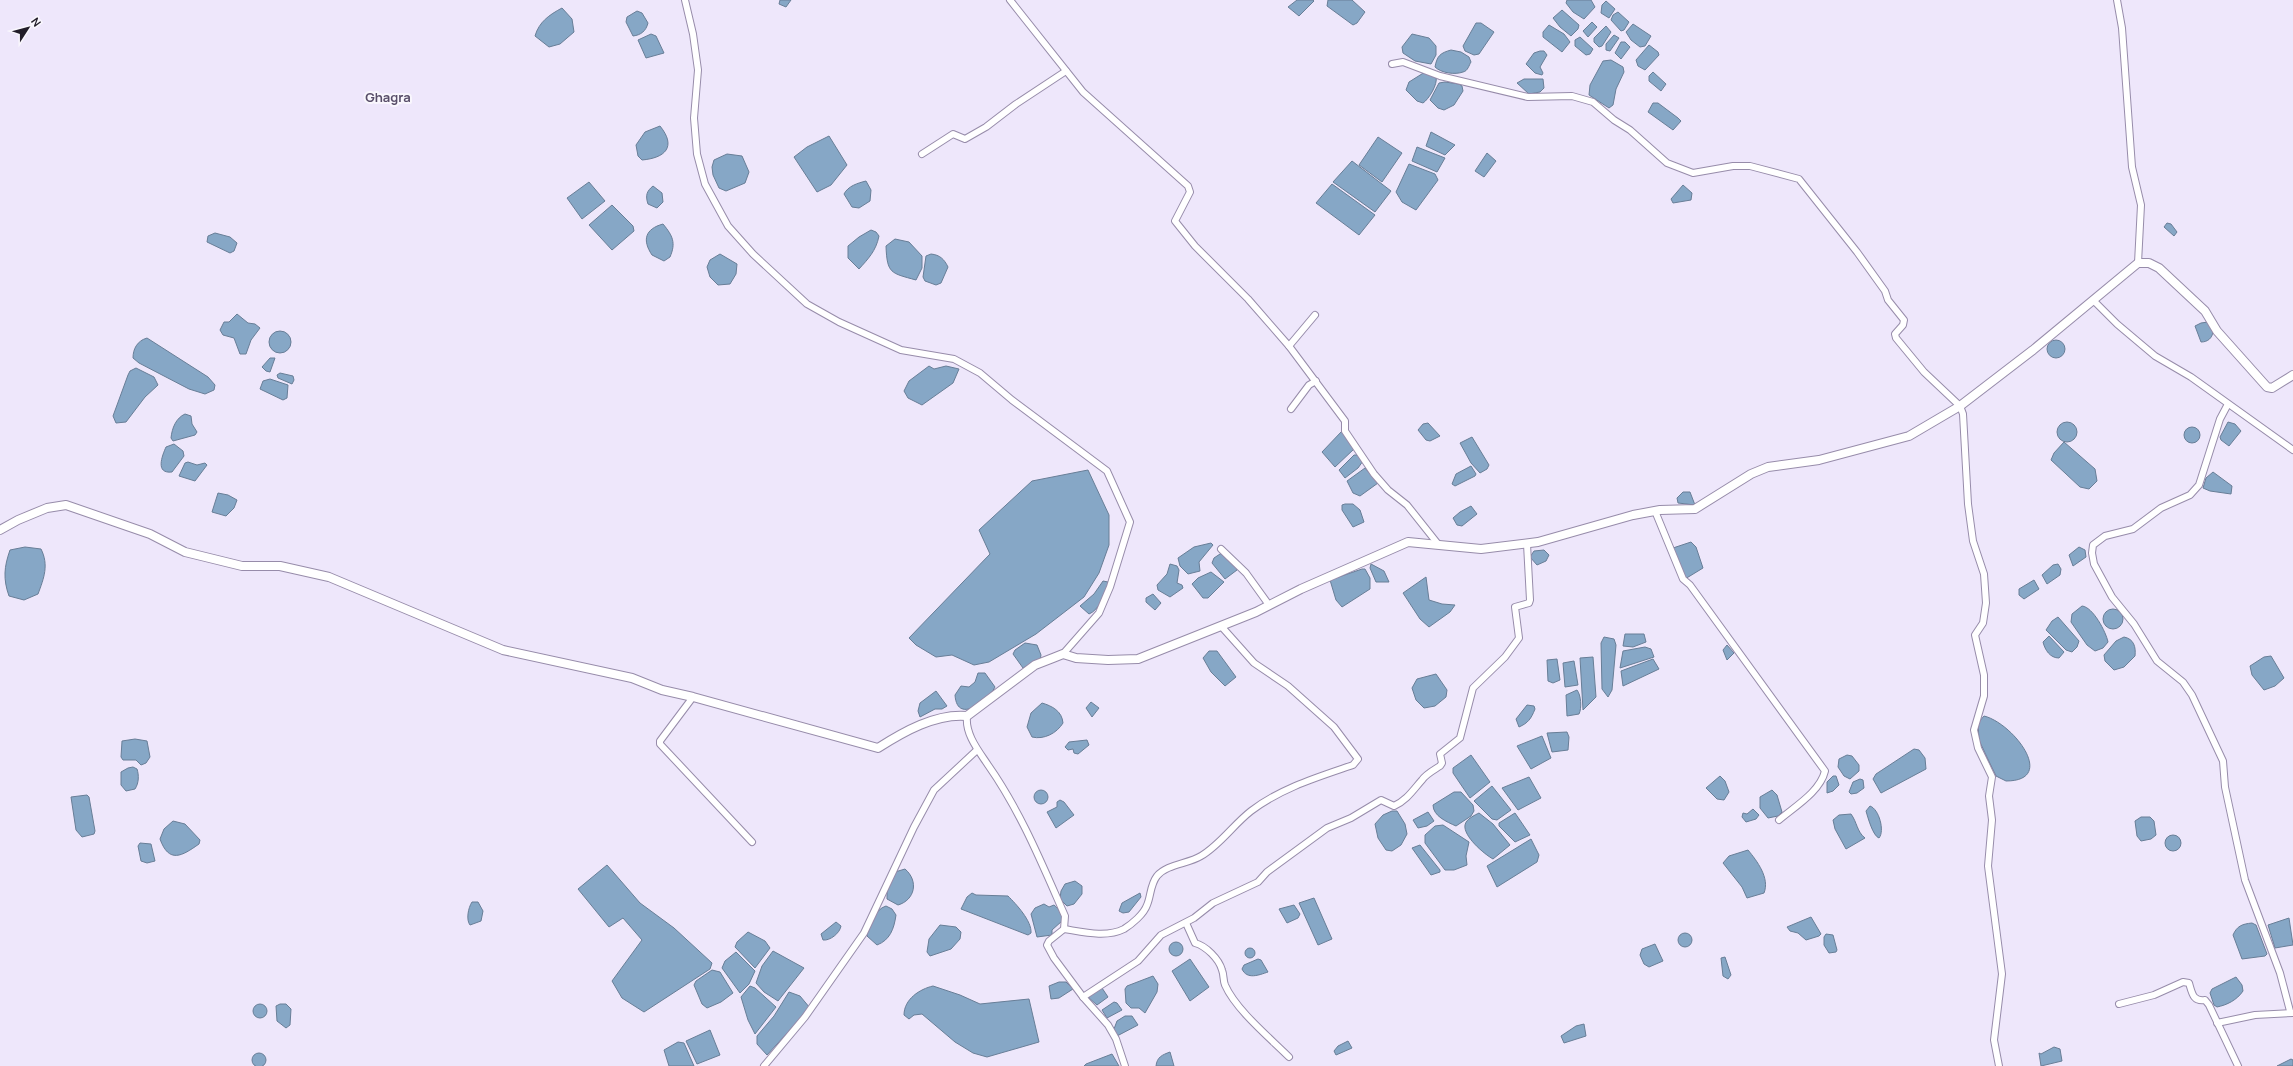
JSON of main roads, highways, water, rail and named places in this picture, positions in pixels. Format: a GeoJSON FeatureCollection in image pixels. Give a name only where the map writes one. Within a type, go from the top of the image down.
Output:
{"type":"FeatureCollection","features":[{"type":"Feature","properties":{"kind":"water"},"geometry":{"type":"Polygon","coordinates":[[[780,0],[791,0],[786,7],[779,4],[780,0]]]}},
{"type":"Feature","properties":{"kind":"water"},"geometry":{"type":"Polygon","coordinates":[[[1297,0],[1314,1],[1299,16],[1288,7],[1297,0]]]}},
{"type":"Feature","properties":{"kind":"water"},"geometry":{"type":"Polygon","coordinates":[[[1328,0],[1352,0],[1365,12],[1357,23],[1353,25],[1327,6],[1328,0]]]}},
{"type":"Feature","properties":{"kind":"water"},"geometry":{"type":"Polygon","coordinates":[[[1567,0],[1591,0],[1595,7],[1584,19],[1573,12],[1566,3],[1567,0]]]}},
{"type":"Feature","properties":{"kind":"water"},"geometry":{"type":"Polygon","coordinates":[[[1606,1],[1615,9],[1609,18],[1601,13],[1602,5],[1606,1]]]}},
{"type":"Feature","properties":{"kind":"water"},"geometry":{"type":"Polygon","coordinates":[[[562,8],[572,19],[574,32],[560,44],[549,47],[535,36],[545,19],[562,8]]]}},
{"type":"Feature","properties":{"kind":"water"},"geometry":{"type":"Polygon","coordinates":[[[1562,10],[1579,25],[1578,29],[1571,36],[1560,27],[1553,18],[1562,10]]]}},
{"type":"Feature","properties":{"kind":"water"},"geometry":{"type":"Polygon","coordinates":[[[637,11],[642,13],[648,23],[643,32],[633,36],[626,22],[627,17],[637,11]]]}},
{"type":"Feature","properties":{"kind":"water"},"geometry":{"type":"Polygon","coordinates":[[[1618,12],[1629,22],[1624,30],[1621,31],[1611,20],[1613,15],[1618,12]]]}},
{"type":"Feature","properties":{"kind":"water"},"geometry":{"type":"Polygon","coordinates":[[[1592,22],[1597,27],[1588,37],[1583,31],[1592,22]]]}},
{"type":"Feature","properties":{"kind":"water"},"geometry":{"type":"Polygon","coordinates":[[[1476,23],[1481,23],[1494,32],[1479,54],[1474,55],[1465,51],[1463,46],[1476,23]]]}},
{"type":"Feature","properties":{"kind":"water"},"geometry":{"type":"Polygon","coordinates":[[[1633,24],[1651,36],[1645,46],[1640,47],[1631,40],[1626,32],[1633,24]]]}},
{"type":"Feature","properties":{"kind":"water"},"geometry":{"type":"Polygon","coordinates":[[[1549,25],[1564,34],[1570,42],[1562,52],[1543,37],[1543,32],[1549,25]]]}},
{"type":"Feature","properties":{"kind":"water"},"geometry":{"type":"Polygon","coordinates":[[[1606,26],[1611,32],[1602,46],[1599,47],[1594,42],[1594,38],[1606,26]]]}},
{"type":"Feature","properties":{"kind":"water"},"geometry":{"type":"Polygon","coordinates":[[[651,34],[656,36],[664,53],[646,58],[638,40],[651,34]]]}},
{"type":"Feature","properties":{"kind":"water"},"geometry":{"type":"Polygon","coordinates":[[[1412,34],[1429,38],[1436,46],[1436,55],[1431,64],[1415,61],[1403,53],[1402,47],[1412,34]]]}},
{"type":"Feature","properties":{"kind":"water"},"geometry":{"type":"Polygon","coordinates":[[[1614,35],[1619,38],[1610,51],[1606,50],[1606,44],[1614,35]]]}},
{"type":"Feature","properties":{"kind":"water"},"geometry":{"type":"Polygon","coordinates":[[[1580,37],[1593,49],[1590,54],[1586,55],[1575,46],[1575,40],[1580,37]]]}},
{"type":"Feature","properties":{"kind":"water"},"geometry":{"type":"Polygon","coordinates":[[[1621,42],[1625,42],[1630,47],[1621,59],[1615,53],[1621,42]]]}},
{"type":"Feature","properties":{"kind":"water"},"geometry":{"type":"Polygon","coordinates":[[[1649,45],[1658,52],[1659,55],[1645,70],[1638,66],[1636,60],[1649,45]]]}},
{"type":"Feature","properties":{"kind":"water"},"geometry":{"type":"Polygon","coordinates":[[[1451,50],[1461,52],[1469,57],[1471,62],[1465,71],[1460,73],[1448,73],[1435,67],[1440,56],[1444,52],[1451,50]]]}},
{"type":"Feature","properties":{"kind":"water"},"geometry":{"type":"Polygon","coordinates":[[[1544,51],[1547,55],[1540,67],[1543,73],[1542,75],[1535,73],[1526,64],[1534,53],[1544,51]]]}},
{"type":"Feature","properties":{"kind":"water"},"geometry":{"type":"Polygon","coordinates":[[[1611,60],[1623,67],[1624,72],[1616,89],[1613,105],[1609,108],[1589,95],[1590,85],[1603,61],[1611,60]]]}},
{"type":"Feature","properties":{"kind":"water"},"geometry":{"type":"Polygon","coordinates":[[[1425,72],[1436,77],[1436,83],[1428,98],[1423,103],[1417,101],[1406,90],[1409,82],[1425,72]]]}},
{"type":"Feature","properties":{"kind":"water"},"geometry":{"type":"Polygon","coordinates":[[[1653,72],[1666,84],[1661,91],[1649,81],[1649,76],[1653,72]]]}},
{"type":"Feature","properties":{"kind":"water"},"geometry":{"type":"Polygon","coordinates":[[[1524,79],[1543,79],[1544,88],[1540,92],[1529,94],[1517,83],[1524,79]]]}},
{"type":"Feature","properties":{"kind":"water"},"geometry":{"type":"Polygon","coordinates":[[[1445,82],[1459,84],[1462,86],[1463,91],[1454,105],[1444,110],[1438,108],[1430,100],[1439,83],[1445,82]]]}},
{"type":"Feature","properties":{"kind":"water"},"geometry":{"type":"Polygon","coordinates":[[[1653,103],[1658,103],[1681,121],[1673,130],[1648,112],[1653,103]]]}},
{"type":"Feature","properties":{"kind":"water"},"geometry":{"type":"Polygon","coordinates":[[[660,126],[668,140],[666,150],[657,157],[642,160],[638,156],[636,145],[645,132],[660,126]]]}},
{"type":"Feature","properties":{"kind":"water"},"geometry":{"type":"Polygon","coordinates":[[[1431,132],[1455,145],[1445,155],[1426,146],[1431,132]]]}},
{"type":"Feature","properties":{"kind":"water"},"geometry":{"type":"Polygon","coordinates":[[[829,136],[847,165],[831,185],[817,192],[794,157],[807,147],[829,136]]]}},
{"type":"Feature","properties":{"kind":"water"},"geometry":{"type":"Polygon","coordinates":[[[1378,137],[1402,153],[1382,182],[1359,165],[1378,137]]]}},
{"type":"Feature","properties":{"kind":"water"},"geometry":{"type":"Polygon","coordinates":[[[1417,147],[1445,158],[1437,172],[1412,161],[1417,147]]]}},
{"type":"Feature","properties":{"kind":"water"},"geometry":{"type":"Polygon","coordinates":[[[1487,153],[1496,161],[1484,177],[1475,171],[1487,153]]]}},
{"type":"Feature","properties":{"kind":"water"},"geometry":{"type":"Polygon","coordinates":[[[727,154],[742,156],[749,172],[745,183],[726,191],[719,188],[713,175],[712,167],[714,160],[727,154]]]}},
{"type":"Feature","properties":{"kind":"water"},"geometry":{"type":"Polygon","coordinates":[[[1352,161],[1391,191],[1375,212],[1333,182],[1352,161]]]}},
{"type":"Feature","properties":{"kind":"water"},"geometry":{"type":"Polygon","coordinates":[[[1409,164],[1435,174],[1438,180],[1416,210],[1402,202],[1396,192],[1409,164]]]}},
{"type":"Feature","properties":{"kind":"water"},"geometry":{"type":"Polygon","coordinates":[[[866,181],[871,190],[870,201],[859,208],[852,207],[844,194],[851,187],[866,181]]]}},
{"type":"Feature","properties":{"kind":"water"},"geometry":{"type":"Polygon","coordinates":[[[589,182],[605,201],[582,219],[567,198],[589,182]]]}},
{"type":"Feature","properties":{"kind":"water"},"geometry":{"type":"Polygon","coordinates":[[[1332,184],[1375,215],[1359,235],[1316,203],[1332,184]]]}},
{"type":"Feature","properties":{"kind":"water"},"geometry":{"type":"Polygon","coordinates":[[[1683,185],[1692,193],[1691,200],[1673,203],[1671,199],[1683,185]]]}},
{"type":"Feature","properties":{"kind":"water"},"geometry":{"type":"Polygon","coordinates":[[[653,186],[662,193],[663,202],[657,208],[648,204],[647,201],[647,194],[653,186]]]}},
{"type":"Feature","properties":{"kind":"water"},"geometry":{"type":"Polygon","coordinates":[[[612,205],[633,226],[634,231],[612,250],[589,225],[612,205]]]}},
{"type":"Feature","properties":{"kind":"water"},"geometry":{"type":"Polygon","coordinates":[[[2167,223],[2171,224],[2177,232],[2174,236],[2164,227],[2167,223]]]}},
{"type":"Feature","properties":{"kind":"water"},"geometry":{"type":"Polygon","coordinates":[[[663,224],[671,236],[673,244],[670,257],[664,261],[652,255],[646,240],[652,229],[663,224]]]}},
{"type":"Feature","properties":{"kind":"water"},"geometry":{"type":"Polygon","coordinates":[[[871,230],[876,232],[879,236],[878,241],[866,262],[859,269],[848,258],[848,246],[871,230]]]}},
{"type":"Feature","properties":{"kind":"water"},"geometry":{"type":"Polygon","coordinates":[[[215,233],[230,237],[237,243],[234,251],[230,253],[207,242],[208,236],[215,233]]]}},
{"type":"Feature","properties":{"kind":"water"},"geometry":{"type":"Polygon","coordinates":[[[895,239],[909,242],[922,256],[922,268],[916,280],[896,274],[889,267],[886,246],[895,239]]]}},
{"type":"Feature","properties":{"kind":"water"},"geometry":{"type":"Polygon","coordinates":[[[720,254],[737,264],[736,274],[730,284],[718,285],[710,277],[707,267],[710,260],[720,254]]]}},
{"type":"Feature","properties":{"kind":"water"},"geometry":{"type":"Polygon","coordinates":[[[931,254],[937,255],[941,258],[948,267],[941,283],[936,285],[925,281],[923,277],[926,256],[931,254]]]}},
{"type":"Feature","properties":{"kind":"water"},"geometry":{"type":"Polygon","coordinates":[[[237,314],[248,323],[255,324],[260,328],[251,340],[246,354],[240,354],[234,338],[223,335],[220,330],[224,322],[229,322],[237,314]]]}},
{"type":"Feature","properties":{"kind":"water"},"geometry":{"type":"Polygon","coordinates":[[[2208,322],[2213,332],[2211,338],[2201,342],[2195,326],[2208,322]]]}},
{"type":"Feature","properties":{"kind":"water"},"geometry":{"type":"Polygon","coordinates":[[[280,331],[288,334],[291,342],[288,350],[280,353],[272,350],[269,342],[272,334],[280,331]]]}},
{"type":"Feature","properties":{"kind":"water"},"geometry":{"type":"Polygon","coordinates":[[[147,338],[208,377],[215,385],[214,390],[205,394],[189,389],[139,363],[133,358],[134,352],[138,343],[147,338]]]}},
{"type":"Feature","properties":{"kind":"water"},"geometry":{"type":"Polygon","coordinates":[[[2056,340],[2062,343],[2065,349],[2062,355],[2056,358],[2050,355],[2047,349],[2050,343],[2056,340]]]}},
{"type":"Feature","properties":{"kind":"water"},"geometry":{"type":"Polygon","coordinates":[[[270,358],[275,358],[270,372],[266,371],[262,367],[270,358]]]}},
{"type":"Feature","properties":{"kind":"water"},"geometry":{"type":"Polygon","coordinates":[[[929,366],[934,369],[946,366],[959,369],[953,383],[922,405],[908,398],[904,391],[909,381],[929,366]]]}},
{"type":"Feature","properties":{"kind":"water"},"geometry":{"type":"Polygon","coordinates":[[[136,368],[154,377],[158,385],[145,397],[126,422],[116,423],[113,416],[128,375],[130,371],[136,368]]]}},
{"type":"Feature","properties":{"kind":"water"},"geometry":{"type":"Polygon","coordinates":[[[280,373],[293,376],[294,380],[292,384],[278,378],[277,375],[280,373]]]}},
{"type":"Feature","properties":{"kind":"water"},"geometry":{"type":"Polygon","coordinates":[[[270,379],[288,385],[287,398],[283,400],[260,389],[263,381],[270,379]]]}},
{"type":"Feature","properties":{"kind":"water"},"geometry":{"type":"Polygon","coordinates":[[[185,414],[191,416],[192,424],[197,432],[195,435],[173,441],[171,438],[173,427],[179,418],[185,414]]]}},
{"type":"Feature","properties":{"kind":"water"},"geometry":{"type":"Polygon","coordinates":[[[2067,422],[2074,425],[2077,432],[2074,439],[2067,442],[2060,439],[2057,432],[2060,425],[2067,422]]]}},
{"type":"Feature","properties":{"kind":"water"},"geometry":{"type":"Polygon","coordinates":[[[2228,422],[2235,424],[2241,431],[2229,446],[2221,440],[2220,437],[2228,422]]]}},
{"type":"Feature","properties":{"kind":"water"},"geometry":{"type":"Polygon","coordinates":[[[1428,423],[1440,436],[1430,441],[1426,440],[1418,430],[1423,424],[1428,423]]]}},
{"type":"Feature","properties":{"kind":"water"},"geometry":{"type":"Polygon","coordinates":[[[2192,427],[2199,432],[2200,435],[2195,442],[2192,443],[2185,438],[2184,435],[2189,428],[2192,427]]]}},
{"type":"Feature","properties":{"kind":"water"},"geometry":{"type":"Polygon","coordinates":[[[1342,431],[1354,449],[1335,467],[1322,452],[1342,431]]]}},
{"type":"Feature","properties":{"kind":"water"},"geometry":{"type":"Polygon","coordinates":[[[1472,437],[1489,465],[1487,469],[1480,473],[1471,463],[1460,443],[1472,437]]]}},
{"type":"Feature","properties":{"kind":"water"},"geometry":{"type":"Polygon","coordinates":[[[2064,442],[2095,469],[2097,481],[2089,489],[2080,487],[2051,460],[2054,453],[2064,442]]]}},
{"type":"Feature","properties":{"kind":"water"},"geometry":{"type":"Polygon","coordinates":[[[174,444],[183,451],[184,456],[172,472],[167,472],[163,470],[161,464],[163,455],[166,447],[174,444]]]}},
{"type":"Feature","properties":{"kind":"water"},"geometry":{"type":"Polygon","coordinates":[[[1354,455],[1357,455],[1363,461],[1358,468],[1345,478],[1339,470],[1354,455]]]}},
{"type":"Feature","properties":{"kind":"water"},"geometry":{"type":"Polygon","coordinates":[[[188,462],[197,465],[205,463],[207,465],[195,481],[179,476],[185,463],[188,462]]]}},
{"type":"Feature","properties":{"kind":"water"},"geometry":{"type":"Polygon","coordinates":[[[1471,466],[1476,474],[1475,476],[1455,486],[1452,484],[1456,474],[1471,466]]]}},
{"type":"Feature","properties":{"kind":"water"},"geometry":{"type":"Polygon","coordinates":[[[1365,468],[1378,483],[1360,496],[1353,493],[1347,481],[1365,468]]]}},
{"type":"Feature","properties":{"kind":"water"},"geometry":{"type":"Polygon","coordinates":[[[1088,470],[1109,515],[1109,545],[1099,573],[1084,597],[1036,634],[989,662],[974,665],[952,655],[936,657],[916,645],[909,638],[990,554],[979,530],[1032,481],[1088,470]]]}},
{"type":"Feature","properties":{"kind":"water"},"geometry":{"type":"Polygon","coordinates":[[[2213,472],[2232,486],[2231,494],[2210,491],[2203,488],[2206,478],[2213,472]]]}},
{"type":"Feature","properties":{"kind":"water"},"geometry":{"type":"Polygon","coordinates":[[[1683,492],[1690,492],[1695,505],[1678,503],[1677,498],[1683,492]]]}},
{"type":"Feature","properties":{"kind":"water"},"geometry":{"type":"Polygon","coordinates":[[[218,493],[228,495],[237,500],[234,508],[226,516],[212,512],[218,493]]]}},
{"type":"Feature","properties":{"kind":"water"},"geometry":{"type":"Polygon","coordinates":[[[1353,504],[1360,510],[1364,522],[1353,527],[1342,510],[1342,505],[1353,504]]]}},
{"type":"Feature","properties":{"kind":"water"},"geometry":{"type":"Polygon","coordinates":[[[1471,506],[1477,514],[1462,526],[1457,525],[1453,518],[1471,506]]]}},
{"type":"Feature","properties":{"kind":"water"},"geometry":{"type":"Polygon","coordinates":[[[1691,542],[1696,547],[1703,568],[1685,579],[1673,548],[1691,542]]]}},
{"type":"Feature","properties":{"kind":"water"},"geometry":{"type":"Polygon","coordinates":[[[1211,543],[1213,545],[1199,562],[1200,571],[1188,574],[1180,566],[1178,558],[1194,547],[1211,543]]]}},
{"type":"Feature","properties":{"kind":"water"},"geometry":{"type":"Polygon","coordinates":[[[25,547],[41,549],[45,561],[45,572],[38,594],[24,600],[9,596],[5,573],[6,562],[10,550],[25,547]]]}},
{"type":"Feature","properties":{"kind":"water"},"geometry":{"type":"Polygon","coordinates":[[[2079,547],[2085,550],[2086,557],[2073,566],[2069,555],[2079,547]]]}},
{"type":"Feature","properties":{"kind":"water"},"geometry":{"type":"Polygon","coordinates":[[[1544,550],[1549,555],[1546,561],[1537,565],[1530,557],[1534,551],[1544,550]]]}},
{"type":"Feature","properties":{"kind":"water"},"geometry":{"type":"Polygon","coordinates":[[[1223,552],[1238,565],[1237,570],[1225,579],[1212,563],[1214,558],[1223,552]]]}},
{"type":"Feature","properties":{"kind":"water"},"geometry":{"type":"Polygon","coordinates":[[[1170,564],[1177,566],[1179,570],[1177,583],[1182,585],[1183,588],[1170,597],[1158,590],[1157,585],[1167,574],[1170,564]]]}},
{"type":"Feature","properties":{"kind":"water"},"geometry":{"type":"Polygon","coordinates":[[[1371,564],[1384,571],[1389,582],[1376,582],[1370,568],[1371,564]]]}},
{"type":"Feature","properties":{"kind":"water"},"geometry":{"type":"Polygon","coordinates":[[[2058,564],[2061,569],[2060,575],[2047,584],[2042,575],[2053,565],[2058,564]]]}},
{"type":"Feature","properties":{"kind":"water"},"geometry":{"type":"Polygon","coordinates":[[[1365,569],[1370,578],[1370,589],[1342,607],[1336,600],[1330,580],[1365,569]]]}},
{"type":"Feature","properties":{"kind":"water"},"geometry":{"type":"Polygon","coordinates":[[[1211,572],[1224,582],[1208,598],[1203,598],[1192,584],[1198,578],[1211,572]]]}},
{"type":"Feature","properties":{"kind":"water"},"geometry":{"type":"Polygon","coordinates":[[[1426,577],[1429,600],[1442,604],[1455,605],[1450,612],[1429,627],[1420,619],[1403,593],[1426,577]]]}},
{"type":"Feature","properties":{"kind":"water"},"geometry":{"type":"Polygon","coordinates":[[[2034,580],[2039,589],[2024,599],[2019,595],[2019,589],[2034,580]]]}},
{"type":"Feature","properties":{"kind":"water"},"geometry":{"type":"Polygon","coordinates":[[[1103,581],[1108,582],[1104,596],[1096,609],[1089,614],[1080,606],[1094,594],[1103,581]]]}},
{"type":"Feature","properties":{"kind":"water"},"geometry":{"type":"Polygon","coordinates":[[[1153,594],[1161,603],[1155,610],[1146,602],[1146,598],[1153,594]]]}},
{"type":"Feature","properties":{"kind":"water"},"geometry":{"type":"Polygon","coordinates":[[[2082,606],[2086,607],[2095,615],[2105,632],[2108,642],[2103,648],[2095,651],[2087,645],[2071,622],[2072,614],[2082,606]]]}},
{"type":"Feature","properties":{"kind":"water"},"geometry":{"type":"Polygon","coordinates":[[[2109,609],[2117,609],[2123,615],[2123,623],[2117,629],[2109,629],[2103,623],[2103,615],[2109,609]]]}},
{"type":"Feature","properties":{"kind":"water"},"geometry":{"type":"Polygon","coordinates":[[[2058,617],[2079,641],[2077,647],[2072,652],[2066,650],[2046,630],[2052,621],[2058,617]]]}},
{"type":"Feature","properties":{"kind":"water"},"geometry":{"type":"Polygon","coordinates":[[[1625,634],[1644,634],[1646,642],[1633,647],[1623,646],[1625,634]]]}},
{"type":"Feature","properties":{"kind":"water"},"geometry":{"type":"Polygon","coordinates":[[[2049,636],[2064,652],[2059,658],[2053,657],[2045,648],[2043,642],[2049,636]]]}},
{"type":"Feature","properties":{"kind":"water"},"geometry":{"type":"Polygon","coordinates":[[[1604,637],[1614,639],[1616,645],[1612,690],[1608,697],[1602,689],[1601,643],[1604,637]]]}},
{"type":"Feature","properties":{"kind":"water"},"geometry":{"type":"Polygon","coordinates":[[[2124,637],[2134,644],[2135,656],[2124,667],[2114,670],[2105,661],[2104,655],[2116,641],[2124,637]]]}},
{"type":"Feature","properties":{"kind":"water"},"geometry":{"type":"Polygon","coordinates":[[[1025,643],[1037,645],[1041,655],[1040,660],[1023,668],[1013,654],[1015,650],[1025,643]]]}},
{"type":"Feature","properties":{"kind":"water"},"geometry":{"type":"Polygon","coordinates":[[[1727,645],[1734,653],[1727,660],[1723,650],[1727,645]]]}},
{"type":"Feature","properties":{"kind":"water"},"geometry":{"type":"Polygon","coordinates":[[[1645,647],[1651,649],[1654,657],[1620,668],[1623,651],[1645,647]]]}},
{"type":"Feature","properties":{"kind":"water"},"geometry":{"type":"Polygon","coordinates":[[[1209,651],[1217,651],[1236,677],[1225,686],[1211,672],[1203,658],[1209,651]]]}},
{"type":"Feature","properties":{"kind":"water"},"geometry":{"type":"Polygon","coordinates":[[[2271,656],[2284,678],[2275,686],[2264,690],[2252,675],[2250,666],[2264,657],[2271,656]]]}},
{"type":"Feature","properties":{"kind":"water"},"geometry":{"type":"Polygon","coordinates":[[[1593,657],[1596,697],[1583,710],[1580,658],[1593,657]]]}},
{"type":"Feature","properties":{"kind":"water"},"geometry":{"type":"Polygon","coordinates":[[[1557,659],[1560,680],[1553,683],[1548,681],[1547,660],[1557,659]]]}},
{"type":"Feature","properties":{"kind":"water"},"geometry":{"type":"Polygon","coordinates":[[[1653,659],[1659,669],[1623,686],[1621,671],[1653,659]]]}},
{"type":"Feature","properties":{"kind":"water"},"geometry":{"type":"Polygon","coordinates":[[[1574,661],[1578,685],[1565,687],[1563,663],[1574,661]]]}},
{"type":"Feature","properties":{"kind":"water"},"geometry":{"type":"Polygon","coordinates":[[[978,673],[985,673],[995,687],[980,704],[973,708],[961,708],[957,704],[955,695],[961,686],[969,687],[975,682],[978,673]]]}},
{"type":"Feature","properties":{"kind":"water"},"geometry":{"type":"Polygon","coordinates":[[[1436,674],[1447,690],[1446,697],[1435,706],[1424,708],[1416,700],[1412,688],[1417,679],[1436,674]]]}},
{"type":"Feature","properties":{"kind":"water"},"geometry":{"type":"Polygon","coordinates":[[[1577,690],[1581,702],[1579,714],[1567,716],[1566,695],[1577,690]]]}},
{"type":"Feature","properties":{"kind":"water"},"geometry":{"type":"Polygon","coordinates":[[[936,691],[947,706],[942,709],[935,709],[920,717],[918,711],[920,703],[936,691]]]}},
{"type":"Feature","properties":{"kind":"water"},"geometry":{"type":"Polygon","coordinates":[[[1091,702],[1099,708],[1092,717],[1086,708],[1091,702]]]}},
{"type":"Feature","properties":{"kind":"water"},"geometry":{"type":"Polygon","coordinates":[[[1042,703],[1059,712],[1063,723],[1054,733],[1046,737],[1032,737],[1027,727],[1031,713],[1042,703]]]}},
{"type":"Feature","properties":{"kind":"water"},"geometry":{"type":"Polygon","coordinates":[[[1527,705],[1534,706],[1535,709],[1529,720],[1519,727],[1516,719],[1527,705]]]}},
{"type":"Feature","properties":{"kind":"water"},"geometry":{"type":"Polygon","coordinates":[[[1984,716],[2007,729],[2025,751],[2030,762],[2029,772],[2021,778],[2006,781],[1996,776],[1979,740],[1978,723],[1984,716]]]}},
{"type":"Feature","properties":{"kind":"water"},"geometry":{"type":"Polygon","coordinates":[[[1567,732],[1569,737],[1568,750],[1552,752],[1547,733],[1567,732]]]}},
{"type":"Feature","properties":{"kind":"water"},"geometry":{"type":"Polygon","coordinates":[[[1542,736],[1551,758],[1531,769],[1517,746],[1542,736]]]}},
{"type":"Feature","properties":{"kind":"water"},"geometry":{"type":"Polygon","coordinates":[[[135,739],[147,741],[150,757],[146,763],[141,765],[136,760],[123,760],[121,757],[122,741],[135,739]]]}},
{"type":"Feature","properties":{"kind":"water"},"geometry":{"type":"Polygon","coordinates":[[[1087,740],[1089,745],[1078,754],[1074,753],[1073,749],[1068,750],[1065,747],[1069,742],[1087,740]]]}},
{"type":"Feature","properties":{"kind":"water"},"geometry":{"type":"Polygon","coordinates":[[[1914,749],[1919,750],[1925,758],[1926,769],[1881,793],[1873,779],[1876,774],[1914,749]]]}},
{"type":"Feature","properties":{"kind":"water"},"geometry":{"type":"Polygon","coordinates":[[[1471,755],[1490,782],[1470,798],[1453,773],[1453,768],[1471,755]]]}},
{"type":"Feature","properties":{"kind":"water"},"geometry":{"type":"Polygon","coordinates":[[[1847,755],[1852,756],[1859,765],[1859,771],[1850,779],[1844,776],[1838,767],[1839,759],[1847,755]]]}},
{"type":"Feature","properties":{"kind":"water"},"geometry":{"type":"Polygon","coordinates":[[[133,767],[138,771],[137,784],[135,789],[126,791],[121,785],[121,772],[133,767]]]}},
{"type":"Feature","properties":{"kind":"water"},"geometry":{"type":"Polygon","coordinates":[[[1720,776],[1725,781],[1729,792],[1724,800],[1717,799],[1706,788],[1720,776]]]}},
{"type":"Feature","properties":{"kind":"water"},"geometry":{"type":"Polygon","coordinates":[[[1833,776],[1836,776],[1839,785],[1833,791],[1827,793],[1827,782],[1833,776]]]}},
{"type":"Feature","properties":{"kind":"water"},"geometry":{"type":"Polygon","coordinates":[[[1529,777],[1541,798],[1518,810],[1502,788],[1529,777]]]}},
{"type":"Feature","properties":{"kind":"water"},"geometry":{"type":"Polygon","coordinates":[[[1860,779],[1863,780],[1864,788],[1857,793],[1851,794],[1849,792],[1853,782],[1860,779]]]}},
{"type":"Feature","properties":{"kind":"water"},"geometry":{"type":"Polygon","coordinates":[[[1492,786],[1511,810],[1497,820],[1492,819],[1474,801],[1492,786]]]}},
{"type":"Feature","properties":{"kind":"water"},"geometry":{"type":"Polygon","coordinates":[[[1041,790],[1046,792],[1048,797],[1046,802],[1041,804],[1036,802],[1034,797],[1036,792],[1041,790]]]}},
{"type":"Feature","properties":{"kind":"water"},"geometry":{"type":"Polygon","coordinates":[[[1772,790],[1777,795],[1782,812],[1778,816],[1768,818],[1760,808],[1760,797],[1772,790]]]}},
{"type":"Feature","properties":{"kind":"water"},"geometry":{"type":"Polygon","coordinates":[[[1454,792],[1461,792],[1473,805],[1474,811],[1471,816],[1456,826],[1438,815],[1435,812],[1433,805],[1454,792]]]}},
{"type":"Feature","properties":{"kind":"water"},"geometry":{"type":"Polygon","coordinates":[[[87,795],[89,797],[95,831],[94,834],[82,837],[76,830],[71,797],[87,795]]]}},
{"type":"Feature","properties":{"kind":"water"},"geometry":{"type":"Polygon","coordinates":[[[1060,800],[1064,802],[1074,815],[1056,828],[1047,812],[1057,807],[1057,802],[1060,800]]]}},
{"type":"Feature","properties":{"kind":"water"},"geometry":{"type":"Polygon","coordinates":[[[1870,806],[1876,811],[1880,820],[1881,835],[1879,838],[1869,822],[1866,811],[1870,806]]]}},
{"type":"Feature","properties":{"kind":"water"},"geometry":{"type":"Polygon","coordinates":[[[1753,809],[1759,815],[1756,819],[1746,822],[1742,817],[1743,813],[1747,814],[1753,809]]]}},
{"type":"Feature","properties":{"kind":"water"},"geometry":{"type":"Polygon","coordinates":[[[1392,811],[1397,811],[1405,824],[1407,834],[1401,845],[1392,851],[1386,850],[1378,838],[1375,824],[1383,815],[1392,811]]]}},
{"type":"Feature","properties":{"kind":"water"},"geometry":{"type":"Polygon","coordinates":[[[1428,812],[1434,821],[1427,826],[1418,828],[1413,820],[1428,812]]]}},
{"type":"Feature","properties":{"kind":"water"},"geometry":{"type":"Polygon","coordinates":[[[1479,813],[1493,824],[1510,845],[1493,859],[1475,844],[1465,829],[1467,821],[1479,813]]]}},
{"type":"Feature","properties":{"kind":"water"},"geometry":{"type":"Polygon","coordinates":[[[1515,813],[1530,835],[1515,842],[1499,826],[1499,823],[1515,813]]]}},
{"type":"Feature","properties":{"kind":"water"},"geometry":{"type":"Polygon","coordinates":[[[1851,814],[1860,833],[1865,838],[1846,849],[1835,829],[1833,820],[1839,815],[1851,814]]]}},
{"type":"Feature","properties":{"kind":"water"},"geometry":{"type":"Polygon","coordinates":[[[2141,817],[2150,817],[2154,821],[2156,835],[2151,839],[2141,841],[2137,836],[2135,821],[2141,817]]]}},
{"type":"Feature","properties":{"kind":"water"},"geometry":{"type":"Polygon","coordinates":[[[173,821],[185,824],[200,840],[199,844],[182,854],[172,855],[168,852],[160,839],[164,829],[173,821]]]}},
{"type":"Feature","properties":{"kind":"water"},"geometry":{"type":"Polygon","coordinates":[[[1443,825],[1469,842],[1466,856],[1467,865],[1454,870],[1445,870],[1425,843],[1425,835],[1435,826],[1443,825]]]}},
{"type":"Feature","properties":{"kind":"water"},"geometry":{"type":"Polygon","coordinates":[[[2173,835],[2180,840],[2181,843],[2176,850],[2173,851],[2166,846],[2165,843],[2170,836],[2173,835]]]}},
{"type":"Feature","properties":{"kind":"water"},"geometry":{"type":"Polygon","coordinates":[[[1531,839],[1539,855],[1537,862],[1497,887],[1487,866],[1531,839]]]}},
{"type":"Feature","properties":{"kind":"water"},"geometry":{"type":"Polygon","coordinates":[[[140,843],[151,844],[155,861],[147,863],[141,861],[138,846],[140,843]]]}},
{"type":"Feature","properties":{"kind":"water"},"geometry":{"type":"Polygon","coordinates":[[[1420,845],[1440,872],[1431,875],[1412,848],[1420,845]]]}},
{"type":"Feature","properties":{"kind":"water"},"geometry":{"type":"Polygon","coordinates":[[[1748,850],[1762,870],[1765,887],[1764,893],[1747,898],[1742,887],[1723,863],[1729,856],[1748,850]]]}},
{"type":"Feature","properties":{"kind":"water"},"geometry":{"type":"Polygon","coordinates":[[[607,865],[640,903],[674,928],[712,963],[710,969],[644,1012],[622,998],[612,981],[642,940],[623,918],[609,927],[578,889],[607,865]]]}},
{"type":"Feature","properties":{"kind":"water"},"geometry":{"type":"Polygon","coordinates":[[[905,869],[912,879],[913,890],[911,895],[904,903],[898,905],[887,899],[887,890],[895,872],[905,869]]]}},
{"type":"Feature","properties":{"kind":"water"},"geometry":{"type":"Polygon","coordinates":[[[1075,881],[1082,886],[1082,894],[1074,904],[1067,906],[1060,899],[1061,891],[1065,884],[1075,881]]]}},
{"type":"Feature","properties":{"kind":"water"},"geometry":{"type":"Polygon","coordinates":[[[972,893],[976,895],[1008,896],[1026,918],[1031,928],[1031,933],[1028,935],[961,909],[967,897],[972,893]]]}},
{"type":"Feature","properties":{"kind":"water"},"geometry":{"type":"Polygon","coordinates":[[[1140,893],[1141,897],[1129,912],[1123,913],[1119,911],[1122,903],[1140,893]]]}},
{"type":"Feature","properties":{"kind":"water"},"geometry":{"type":"Polygon","coordinates":[[[1314,898],[1332,939],[1318,945],[1299,903],[1314,898]]]}},
{"type":"Feature","properties":{"kind":"water"},"geometry":{"type":"Polygon","coordinates":[[[472,902],[478,902],[483,911],[481,921],[470,925],[468,914],[469,907],[472,902]]]}},
{"type":"Feature","properties":{"kind":"water"},"geometry":{"type":"Polygon","coordinates":[[[1044,904],[1049,907],[1054,905],[1061,914],[1062,921],[1052,930],[1052,935],[1037,937],[1031,914],[1035,908],[1044,904]]]}},
{"type":"Feature","properties":{"kind":"water"},"geometry":{"type":"Polygon","coordinates":[[[1294,905],[1300,914],[1298,918],[1287,923],[1279,909],[1294,905]]]}},
{"type":"Feature","properties":{"kind":"water"},"geometry":{"type":"Polygon","coordinates":[[[886,906],[892,909],[896,915],[893,929],[885,940],[877,945],[867,936],[875,914],[886,906]]]}},
{"type":"Feature","properties":{"kind":"water"},"geometry":{"type":"Polygon","coordinates":[[[1811,917],[1821,934],[1819,936],[1806,940],[1798,933],[1790,931],[1787,927],[1811,917]]]}},
{"type":"Feature","properties":{"kind":"water"},"geometry":{"type":"Polygon","coordinates":[[[2289,918],[2293,945],[2275,948],[2268,925],[2289,918]]]}},
{"type":"Feature","properties":{"kind":"water"},"geometry":{"type":"Polygon","coordinates":[[[836,922],[841,926],[837,934],[832,938],[823,940],[821,934],[836,922]]]}},
{"type":"Feature","properties":{"kind":"water"},"geometry":{"type":"Polygon","coordinates":[[[2252,923],[2256,925],[2267,954],[2265,956],[2242,959],[2233,935],[2236,929],[2240,926],[2252,923]]]}},
{"type":"Feature","properties":{"kind":"water"},"geometry":{"type":"Polygon","coordinates":[[[940,925],[956,927],[961,932],[960,939],[951,949],[930,956],[927,952],[929,939],[940,925]]]}},
{"type":"Feature","properties":{"kind":"water"},"geometry":{"type":"Polygon","coordinates":[[[748,932],[765,941],[770,948],[755,968],[735,947],[737,942],[748,932]]]}},
{"type":"Feature","properties":{"kind":"water"},"geometry":{"type":"Polygon","coordinates":[[[1685,933],[1690,935],[1692,940],[1690,945],[1685,947],[1680,945],[1678,940],[1680,935],[1685,933]]]}},
{"type":"Feature","properties":{"kind":"water"},"geometry":{"type":"Polygon","coordinates":[[[1826,934],[1833,935],[1837,950],[1836,952],[1829,953],[1824,945],[1824,937],[1826,934]]]}},
{"type":"Feature","properties":{"kind":"water"},"geometry":{"type":"Polygon","coordinates":[[[1176,942],[1181,944],[1183,949],[1181,954],[1176,956],[1171,954],[1169,949],[1171,944],[1176,942]]]}},
{"type":"Feature","properties":{"kind":"water"},"geometry":{"type":"Polygon","coordinates":[[[1655,944],[1663,961],[1649,967],[1644,964],[1640,955],[1642,949],[1655,944]]]}},
{"type":"Feature","properties":{"kind":"water"},"geometry":{"type":"Polygon","coordinates":[[[1250,948],[1255,953],[1250,958],[1245,953],[1250,948]]]}},
{"type":"Feature","properties":{"kind":"water"},"geometry":{"type":"Polygon","coordinates":[[[773,951],[804,968],[778,1001],[764,992],[756,983],[762,966],[773,951]]]}},
{"type":"Feature","properties":{"kind":"water"},"geometry":{"type":"Polygon","coordinates":[[[736,952],[755,971],[749,984],[740,993],[722,968],[725,961],[736,952]]]}},
{"type":"Feature","properties":{"kind":"water"},"geometry":{"type":"Polygon","coordinates":[[[1725,957],[1731,975],[1728,979],[1723,976],[1721,958],[1725,957]]]}},
{"type":"Feature","properties":{"kind":"water"},"geometry":{"type":"Polygon","coordinates":[[[1190,959],[1209,987],[1190,1001],[1172,971],[1190,959]]]}},
{"type":"Feature","properties":{"kind":"water"},"geometry":{"type":"Polygon","coordinates":[[[1258,959],[1261,960],[1268,972],[1254,976],[1247,975],[1242,969],[1244,965],[1258,959]]]}},
{"type":"Feature","properties":{"kind":"water"},"geometry":{"type":"Polygon","coordinates":[[[712,970],[720,972],[733,993],[721,1002],[707,1008],[702,1004],[694,985],[696,981],[712,970]]]}},
{"type":"Feature","properties":{"kind":"water"},"geometry":{"type":"Polygon","coordinates":[[[1153,976],[1158,984],[1157,992],[1145,1013],[1139,1008],[1131,1008],[1126,1003],[1125,989],[1127,986],[1153,976]]]}},
{"type":"Feature","properties":{"kind":"water"},"geometry":{"type":"Polygon","coordinates":[[[2236,977],[2242,985],[2243,991],[2241,994],[2232,1002],[2217,1007],[2214,1005],[2210,993],[2212,989],[2236,977]]]}},
{"type":"Feature","properties":{"kind":"water"},"geometry":{"type":"Polygon","coordinates":[[[1059,982],[1066,982],[1073,989],[1059,998],[1051,999],[1049,986],[1059,982]]]}},
{"type":"Feature","properties":{"kind":"water"},"geometry":{"type":"Polygon","coordinates":[[[750,986],[755,988],[776,1007],[755,1034],[748,1020],[741,997],[750,986]]]}},
{"type":"Feature","properties":{"kind":"water"},"geometry":{"type":"Polygon","coordinates":[[[933,986],[960,995],[980,1004],[1029,999],[1039,1042],[987,1057],[973,1053],[955,1042],[922,1014],[914,1015],[909,1019],[904,1015],[907,1004],[918,992],[933,986]]]}},
{"type":"Feature","properties":{"kind":"water"},"geometry":{"type":"Polygon","coordinates":[[[1102,988],[1108,997],[1097,1005],[1089,998],[1089,995],[1102,988]]]}},
{"type":"Feature","properties":{"kind":"water"},"geometry":{"type":"Polygon","coordinates":[[[789,992],[800,996],[810,1008],[767,1055],[757,1044],[757,1036],[774,1016],[789,992]]]}},
{"type":"Feature","properties":{"kind":"water"},"geometry":{"type":"Polygon","coordinates":[[[1114,1002],[1117,1003],[1122,1010],[1107,1018],[1102,1010],[1114,1002]]]}},
{"type":"Feature","properties":{"kind":"water"},"geometry":{"type":"Polygon","coordinates":[[[257,1004],[263,1004],[267,1008],[267,1014],[263,1018],[257,1018],[253,1014],[253,1008],[257,1004]]]}},
{"type":"Feature","properties":{"kind":"water"},"geometry":{"type":"Polygon","coordinates":[[[286,1004],[291,1009],[290,1025],[286,1028],[277,1021],[276,1006],[286,1004]]]}},
{"type":"Feature","properties":{"kind":"water"},"geometry":{"type":"Polygon","coordinates":[[[1125,1016],[1132,1016],[1138,1025],[1117,1036],[1114,1029],[1117,1021],[1125,1016]]]}},
{"type":"Feature","properties":{"kind":"water"},"geometry":{"type":"Polygon","coordinates":[[[1584,1024],[1586,1036],[1564,1043],[1561,1036],[1576,1026],[1584,1024]]]}},
{"type":"Feature","properties":{"kind":"water"},"geometry":{"type":"Polygon","coordinates":[[[710,1030],[720,1055],[697,1064],[686,1041],[710,1030]]]}},
{"type":"Feature","properties":{"kind":"water"},"geometry":{"type":"Polygon","coordinates":[[[1348,1041],[1352,1048],[1336,1055],[1334,1051],[1338,1046],[1348,1041]]]}},
{"type":"Feature","properties":{"kind":"water"},"geometry":{"type":"Polygon","coordinates":[[[678,1042],[684,1043],[694,1066],[669,1066],[664,1050],[678,1042]]]}},
{"type":"Feature","properties":{"kind":"water"},"geometry":{"type":"Polygon","coordinates":[[[2054,1047],[2060,1049],[2062,1061],[2041,1066],[2039,1053],[2041,1054],[2054,1047]]]}},
{"type":"Feature","properties":{"kind":"water"},"geometry":{"type":"Polygon","coordinates":[[[1170,1052],[1174,1066],[1156,1066],[1157,1060],[1160,1057],[1170,1052]]]}},
{"type":"Feature","properties":{"kind":"water"},"geometry":{"type":"Polygon","coordinates":[[[259,1053],[264,1055],[266,1060],[264,1065],[259,1067],[254,1065],[252,1060],[254,1055],[259,1053]]]}},
{"type":"Feature","properties":{"kind":"water"},"geometry":{"type":"Polygon","coordinates":[[[1112,1054],[1119,1066],[1084,1066],[1086,1064],[1112,1054]]]}},
{"type":"Feature","properties":{"kind":"water"},"geometry":{"type":"Polygon","coordinates":[[[2291,1059],[2293,1060],[2293,1066],[2277,1066],[2291,1059]]]}},
{"type":"Feature","properties":{"kind":"district","name":"Ghagra"},"geometry":{"type":"Point","coordinates":[388,97]}}]}
